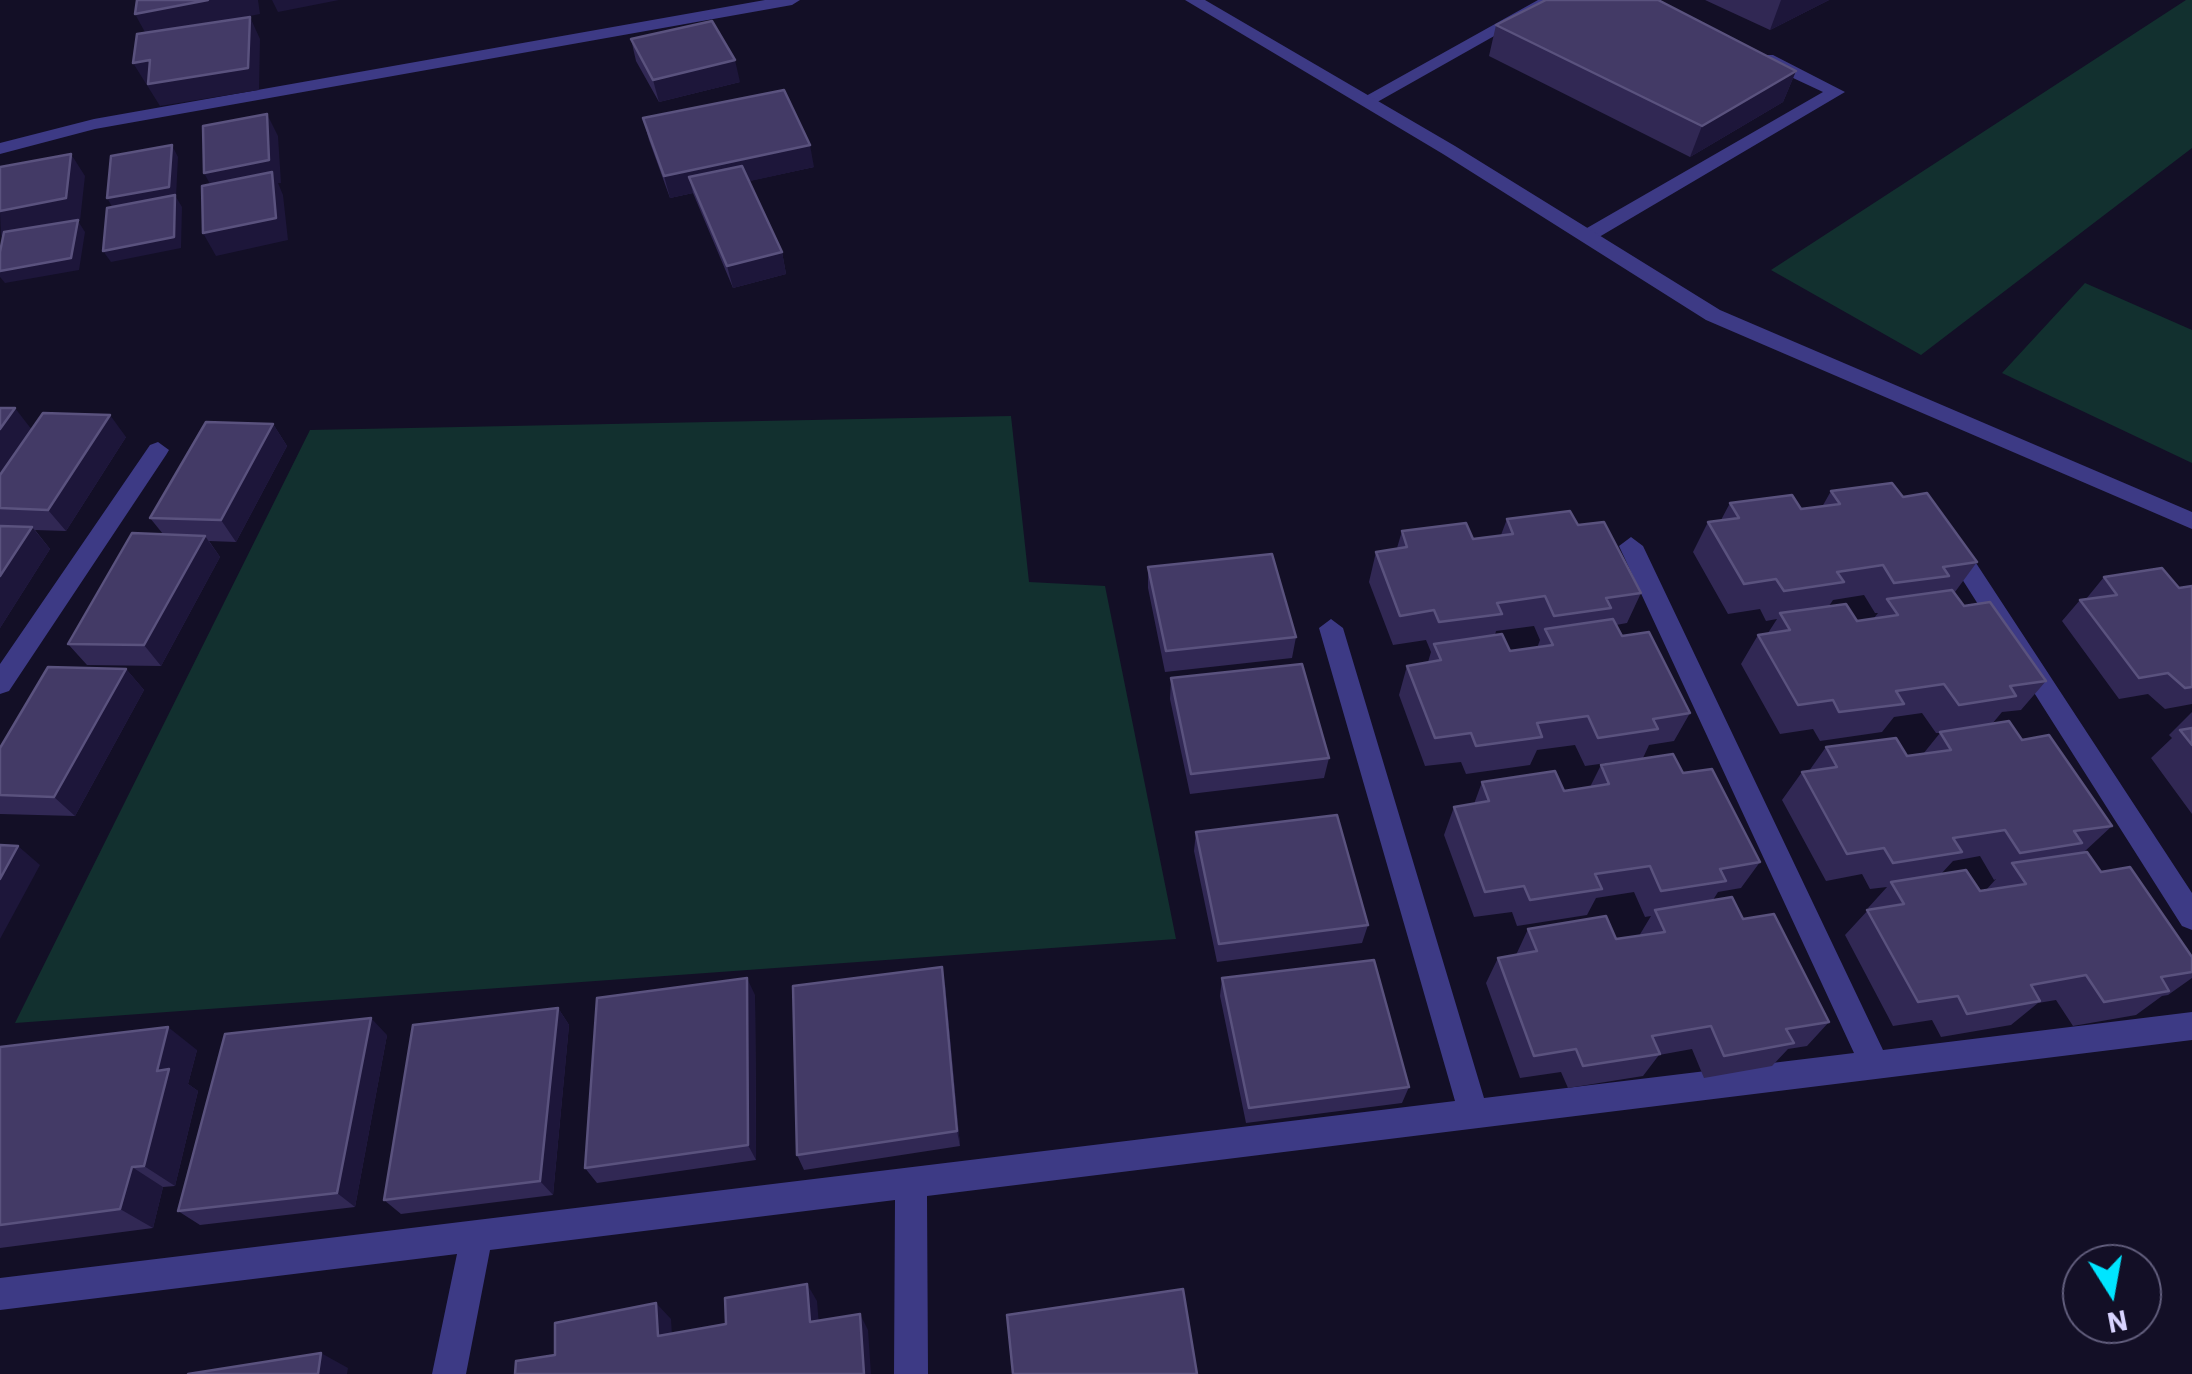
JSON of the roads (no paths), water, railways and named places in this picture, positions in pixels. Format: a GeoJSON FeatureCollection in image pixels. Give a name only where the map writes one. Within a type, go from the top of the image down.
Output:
{"type":"FeatureCollection","features":[{"type":"Feature","properties":{"kind":"street"},"geometry":{"type":"LineString","coordinates":[[0,149],[94,124],[792,0]]}},
{"type":"Feature","properties":{"kind":"street"},"geometry":{"type":"LineString","coordinates":[[1193,0],[1366,101],[1713,315],[2192,521]]}},
{"type":"Feature","properties":{"kind":"street"},"geometry":{"type":"LineString","coordinates":[[1366,101],[1550,0]]}},
{"type":"Feature","properties":{"kind":"street"},"geometry":{"type":"LineString","coordinates":[[1587,236],[1836,92],[1750,51]]}},
{"type":"Feature","properties":{"kind":"street"},"geometry":{"type":"LineString","coordinates":[[0,684],[158,450]]}},
{"type":"Feature","properties":{"kind":"street"},"geometry":{"type":"LineString","coordinates":[[1936,519],[2192,917]]}},
{"type":"Feature","properties":{"kind":"street"},"geometry":{"type":"LineString","coordinates":[[1631,546],[1874,1064]]}},
{"type":"Feature","properties":{"kind":"street"},"geometry":{"type":"LineString","coordinates":[[1331,628],[1474,1114]]}},
{"type":"Feature","properties":{"kind":"street"},"geometry":{"type":"LineString","coordinates":[[0,1294],[2192,1026]]}},
{"type":"Feature","properties":{"kind":"street"},"geometry":{"type":"LineString","coordinates":[[911,1182],[911,1374]]}},
{"type":"Feature","properties":{"kind":"street"},"geometry":{"type":"LineString","coordinates":[[450,1374],[478,1235]]}}]}
